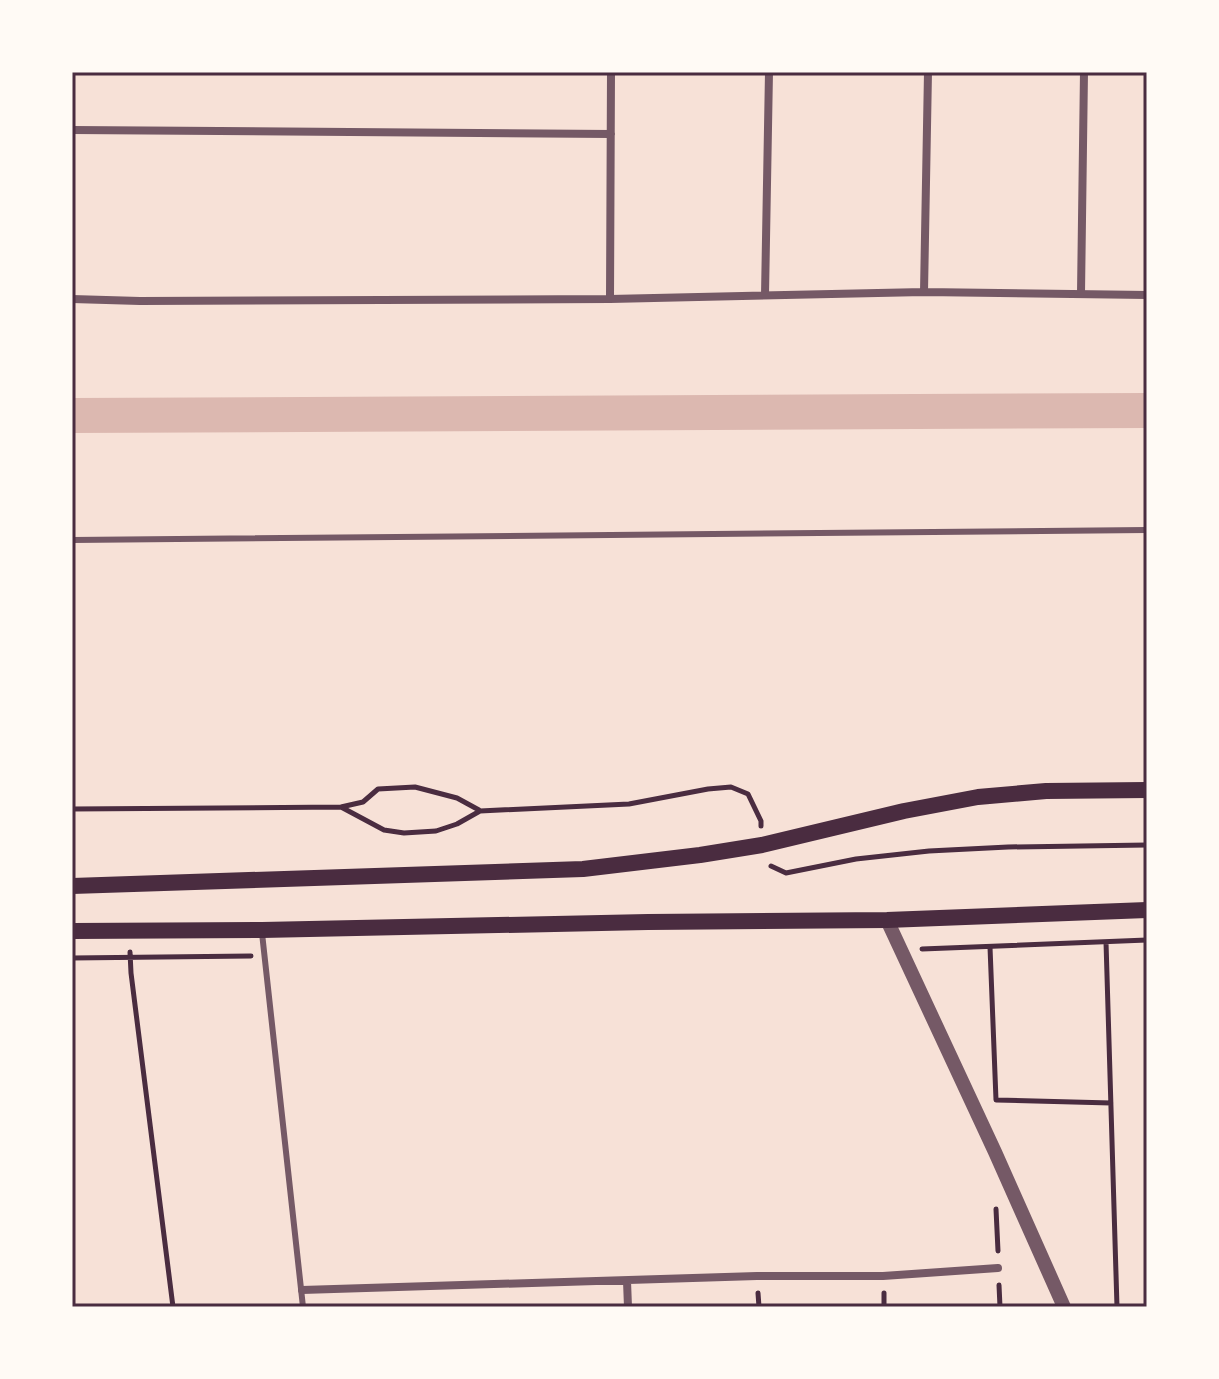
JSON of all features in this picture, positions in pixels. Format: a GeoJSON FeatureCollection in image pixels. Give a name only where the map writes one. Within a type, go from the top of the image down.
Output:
{"type":"FeatureCollection","features":[{"type":"Feature","properties":{"kind":"main road"},"geometry":{"type":"LineString","coordinates":[[72,886],[583,869],[762,845],[978,797],[1046,791],[1147,790]]}},
{"type":"Feature","properties":{"kind":"main road"},"geometry":{"type":"LineString","coordinates":[[72,931],[887,920],[1147,910]]}},
{"type":"Feature","properties":{"kind":"street"},"geometry":{"type":"LineString","coordinates":[[610,299],[611,72]]}},
{"type":"Feature","properties":{"kind":"street"},"geometry":{"type":"LineString","coordinates":[[765,295],[769,72]]}},
{"type":"Feature","properties":{"kind":"street"},"geometry":{"type":"LineString","coordinates":[[924,292],[928,72]]}},
{"type":"Feature","properties":{"kind":"street"},"geometry":{"type":"LineString","coordinates":[[1081,293],[1084,72]]}},
{"type":"Feature","properties":{"kind":"street"},"geometry":{"type":"LineString","coordinates":[[72,130],[611,134]]}},
{"type":"Feature","properties":{"kind":"street"},"geometry":{"type":"LineString","coordinates":[[72,299],[610,299],[924,292],[1147,295]]}},
{"type":"Feature","properties":{"kind":"street"},"geometry":{"type":"LineString","coordinates":[[887,920],[1064,1307]]}},
{"type":"Feature","properties":{"kind":"street"},"geometry":{"type":"LineString","coordinates":[[302,1290],[757,1276],[883,1276],[998,1268]]}},
{"type":"Feature","properties":{"kind":"street"},"geometry":{"type":"LineString","coordinates":[[627,1281],[628,1307]]}},
{"type":"Feature","properties":{"kind":"lane"},"geometry":{"type":"LineString","coordinates":[[72,540],[1147,530]]}},
{"type":"Feature","properties":{"kind":"lane"},"geometry":{"type":"LineString","coordinates":[[262,930],[303,1307]]}},
{"type":"Feature","properties":{"kind":"path"},"geometry":{"type":"LineString","coordinates":[[72,809],[341,807],[363,802],[378,789],[415,787],[457,798],[480,811]]}},
{"type":"Feature","properties":{"kind":"path"},"geometry":{"type":"LineString","coordinates":[[341,807],[384,830],[404,833],[436,831],[480,811],[629,804],[731,787],[748,794],[761,821],[764,858],[776,870],[786,873],[856,859],[929,851],[1147,845]]}},
{"type":"Feature","properties":{"kind":"path"},"geometry":{"type":"LineString","coordinates":[[129,931],[173,1307]]}},
{"type":"Feature","properties":{"kind":"path"},"geometry":{"type":"LineString","coordinates":[[901,950],[1147,940]]}},
{"type":"Feature","properties":{"kind":"path"},"geometry":{"type":"LineString","coordinates":[[1106,942],[1117,1307]]}},
{"type":"Feature","properties":{"kind":"path"},"geometry":{"type":"LineString","coordinates":[[990,947],[996,1100],[1111,1103]]}},
{"type":"Feature","properties":{"kind":"path"},"geometry":{"type":"LineString","coordinates":[[72,958],[265,956]]}},
{"type":"Feature","properties":{"kind":"path"},"geometry":{"type":"LineString","coordinates":[[996,1196],[1000,1307]]}},
{"type":"Feature","properties":{"kind":"shaded area"},"geometry":{"type":"Polygon","coordinates":[[[1147,393],[1147,428],[72,433],[72,398],[1147,393]]]}}]}
